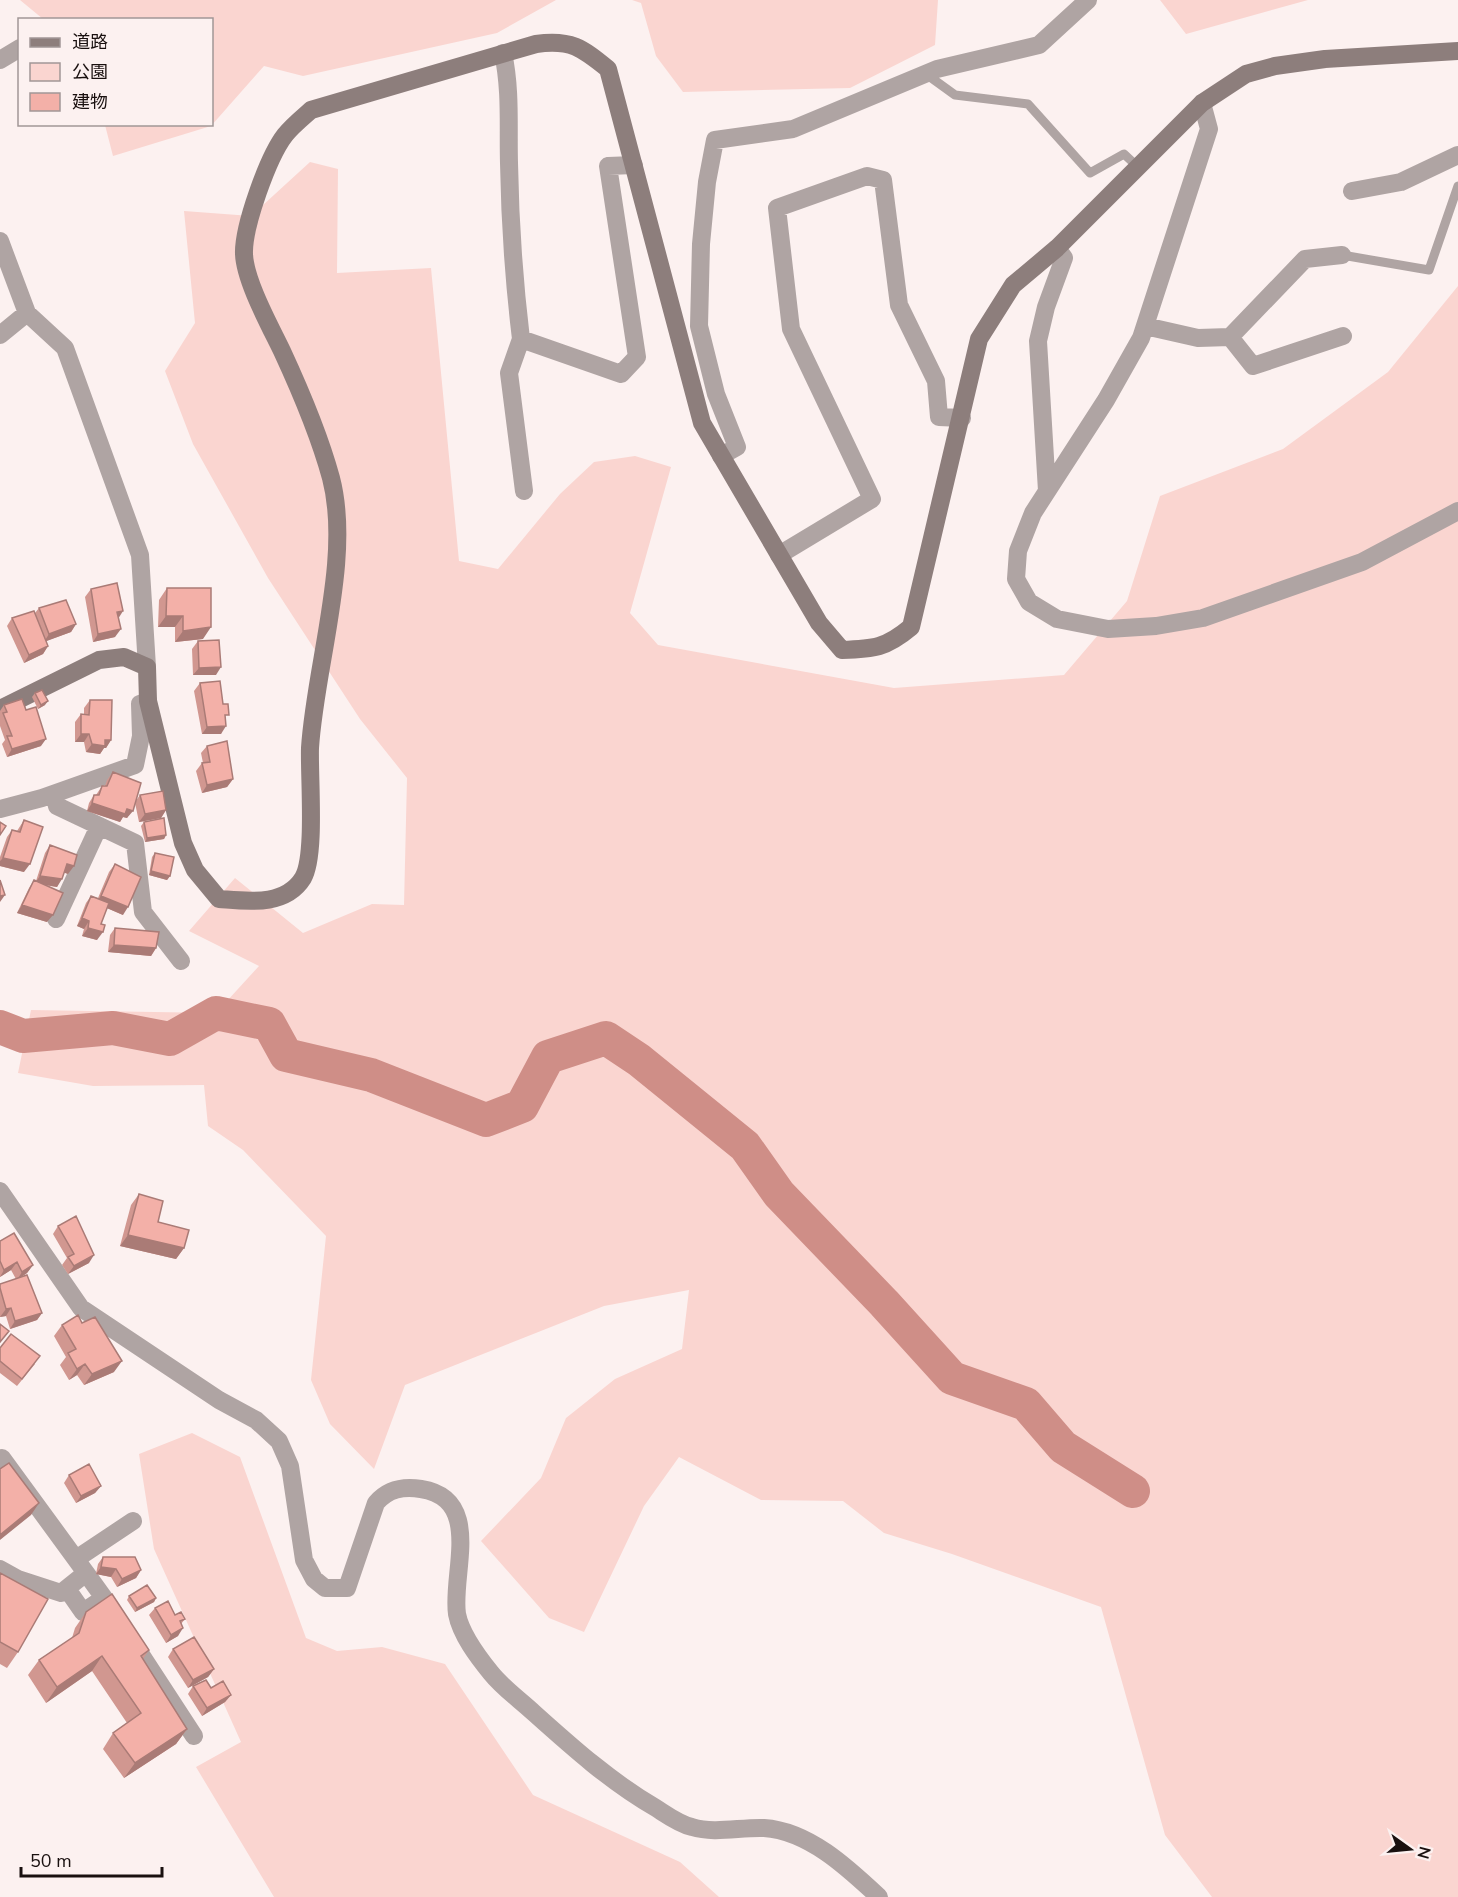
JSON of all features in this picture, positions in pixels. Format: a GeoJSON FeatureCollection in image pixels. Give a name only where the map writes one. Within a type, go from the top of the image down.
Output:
{"type":"FeatureCollection","features":[{"type":"Feature","properties":{"kind":"street"},"geometry":{"type":"LineString","coordinates":[[721,456],[737,447],[716,394],[699,326],[706,182],[716,140],[793,129],[926,74],[1040,45],[1088,0]]}},
{"type":"Feature","properties":{"kind":"street"},"geometry":{"type":"LineString","coordinates":[[0,241],[27,313],[65,348],[140,555],[148,701],[183,843],[195,870],[219,900],[263,902],[285,894],[303,878],[309,853],[310,746],[335,567],[336,509],[331,478],[302,394],[256,297],[244,255],[251,216],[271,159],[285,135],[311,110],[503,53],[557,41],[581,47],[608,69],[702,423],[819,623],[842,650],[885,647],[911,627],[979,339],[1013,285],[1057,248],[1202,104],[1246,74],[1275,66],[1325,59],[1458,51]]}},
{"type":"Feature","properties":{"kind":"street"},"geometry":{"type":"LineString","coordinates":[[0,60],[18,49]]}},
{"type":"Feature","properties":{"kind":"street"},"geometry":{"type":"LineString","coordinates":[[503,53],[510,83],[509,162],[514,279],[521,339],[509,373],[524,491]]}},
{"type":"Feature","properties":{"kind":"street"},"geometry":{"type":"LineString","coordinates":[[1202,104],[1209,129],[1141,338],[1106,400],[1033,513],[1018,550],[1016,579],[1029,602],[1057,619],[1108,629],[1156,626],[1203,618],[1362,562],[1458,511]]}},
{"type":"Feature","properties":{"kind":"street"},"geometry":{"type":"LineString","coordinates":[[1352,191],[1401,182],[1458,155]]}},
{"type":"Feature","properties":{"kind":"street"},"geometry":{"type":"LineString","coordinates":[[521,339],[621,374],[637,357],[608,166],[634,165]]}},
{"type":"Feature","properties":{"kind":"street"},"geometry":{"type":"LineString","coordinates":[[779,555],[872,499],[791,329],[777,208],[867,176],[882,180],[899,305],[936,381],[939,417],[962,418]]}},
{"type":"Feature","properties":{"kind":"street"},"geometry":{"type":"LineString","coordinates":[[1047,491],[1038,341],[1046,307],[1064,258],[1057,248]]}},
{"type":"Feature","properties":{"kind":"street"},"geometry":{"type":"LineString","coordinates":[[1144,326],[1198,338],[1230,337],[1305,259],[1342,255]]}},
{"type":"Feature","properties":{"kind":"street"},"geometry":{"type":"LineString","coordinates":[[0,335],[27,313]]}},
{"type":"Feature","properties":{"kind":"street"},"geometry":{"type":"LineString","coordinates":[[1230,337],[1253,366],[1343,336]]}},
{"type":"Feature","properties":{"kind":"street"},"geometry":{"type":"LineString","coordinates":[[0,709],[99,660],[124,657],[147,667]]}},
{"type":"Feature","properties":{"kind":"street"},"geometry":{"type":"LineString","coordinates":[[0,809],[54,794],[135,765],[141,736],[140,704],[148,701]]}},
{"type":"Feature","properties":{"kind":"street"},"geometry":{"type":"LineString","coordinates":[[54,794],[57,806],[135,843],[143,912],[182,961]]}},
{"type":"Feature","properties":{"kind":"street"},"geometry":{"type":"LineString","coordinates":[[56,919],[99,826]]}},
{"type":"Feature","properties":{"kind":"street"},"geometry":{"type":"LineString","coordinates":[[0,1191],[81,1308],[219,1400],[256,1420],[279,1441],[290,1466],[304,1560],[314,1579],[325,1588],[347,1588],[376,1503],[383,1495],[393,1489],[410,1487],[430,1490],[442,1498],[457,1516],[462,1544],[457,1614],[470,1644],[492,1675],[586,1760],[637,1797],[681,1823],[706,1830],[767,1828],[797,1836],[846,1866],[879,1897]]}},
{"type":"Feature","properties":{"kind":"street"},"geometry":{"type":"LineString","coordinates":[[0,1460],[2,1458],[104,1598],[194,1736]]}},
{"type":"Feature","properties":{"kind":"street"},"geometry":{"type":"LineString","coordinates":[[0,1569],[18,1579],[61,1593],[67,1589],[81,1566],[133,1521]]}},
{"type":"Feature","properties":{"kind":"street"},"geometry":{"type":"LineString","coordinates":[[67,1589],[83,1612],[104,1598]]}},
{"type":"Feature","properties":{"kind":"lane"},"geometry":{"type":"LineString","coordinates":[[926,74],[955,95],[1028,104],[1090,172],[1124,154],[1138,168]]}},
{"type":"Feature","properties":{"kind":"lane"},"geometry":{"type":"LineString","coordinates":[[1342,255],[1429,270],[1458,186]]}},
{"type":"Feature","properties":{"kind":"green space"},"geometry":{"type":"Polygon","coordinates":[[[20,0],[556,0],[497,33],[303,76],[264,66],[213,124],[213,18],[42,18],[20,0]]]}},
{"type":"Feature","properties":{"kind":"green space"},"geometry":{"type":"Polygon","coordinates":[[[632,0],[938,0],[935,45],[850,88],[683,92],[656,56],[641,3],[632,0]]]}},
{"type":"Feature","properties":{"kind":"green space"},"geometry":{"type":"Polygon","coordinates":[[[1160,0],[1308,0],[1186,34],[1160,0]]]}},
{"type":"Feature","properties":{"kind":"green space"},"geometry":{"type":"Polygon","coordinates":[[[105,126],[211,126],[113,156],[105,126]]]}},
{"type":"Feature","properties":{"kind":"green space"},"geometry":{"type":"Polygon","coordinates":[[[310,162],[338,169],[337,273],[431,268],[459,561],[498,569],[560,494],[594,462],[635,456],[671,467],[630,613],[658,645],[894,688],[1064,675],[1127,601],[1160,496],[1283,449],[1388,372],[1458,286],[1458,1897],[1212,1897],[1165,1835],[1101,1607],[952,1554],[884,1533],[843,1501],[761,1500],[679,1457],[644,1506],[584,1632],[549,1618],[481,1541],[541,1478],[566,1418],[615,1379],[682,1349],[689,1290],[604,1306],[405,1385],[374,1469],[330,1424],[311,1380],[326,1236],[243,1150],[208,1126],[204,1085],[93,1086],[18,1073],[31,1010],[216,1013],[259,966],[189,931],[235,878],[303,933],[372,904],[404,905],[407,778],[360,719],[268,578],[193,444],[165,371],[195,323],[184,211],[251,216],[310,162]]]}},
{"type":"Feature","properties":{"kind":"green space"},"geometry":{"type":"Polygon","coordinates":[[[192,1433],[240,1457],[306,1638],[337,1651],[382,1647],[445,1664],[533,1795],[680,1862],[719,1897],[274,1897],[196,1767],[241,1742],[154,1549],[139,1454],[192,1433]]]}},
{"type":"Feature","properties":{"kind":"building"},"geometry":{"type":"Polygon","coordinates":[[[117,583],[123,611],[117,612],[121,629],[98,634],[91,589],[117,583]]]}},
{"type":"Feature","properties":{"kind":"building"},"geometry":{"type":"Polygon","coordinates":[[[167,588],[211,588],[211,627],[183,631],[183,616],[166,616],[167,588]]]}},
{"type":"Feature","properties":{"kind":"building"},"geometry":{"type":"Polygon","coordinates":[[[66,600],[76,624],[49,634],[39,608],[66,600]]]}},
{"type":"Feature","properties":{"kind":"building"},"geometry":{"type":"Polygon","coordinates":[[[34,611],[48,646],[29,655],[12,618],[34,611]]]}},
{"type":"Feature","properties":{"kind":"building"},"geometry":{"type":"Polygon","coordinates":[[[219,640],[221,667],[199,668],[198,641],[219,640]]]}},
{"type":"Feature","properties":{"kind":"building"},"geometry":{"type":"Polygon","coordinates":[[[220,681],[223,704],[228,704],[229,715],[225,715],[226,726],[207,727],[200,683],[220,681]]]}},
{"type":"Feature","properties":{"kind":"building"},"geometry":{"type":"Polygon","coordinates":[[[42,690],[48,701],[41,705],[35,693],[42,690]]]}},
{"type":"Feature","properties":{"kind":"building"},"geometry":{"type":"Polygon","coordinates":[[[22,699],[26,710],[36,707],[46,739],[12,749],[7,736],[12,736],[3,713],[7,712],[4,705],[22,699]]]}},
{"type":"Feature","properties":{"kind":"building"},"geometry":{"type":"Polygon","coordinates":[[[90,700],[112,700],[111,740],[105,740],[105,746],[92,744],[89,734],[81,734],[81,714],[89,715],[90,700]]]}},
{"type":"Feature","properties":{"kind":"building"},"geometry":{"type":"Polygon","coordinates":[[[227,741],[233,779],[207,785],[202,763],[210,762],[207,746],[227,741]]]}},
{"type":"Feature","properties":{"kind":"building"},"geometry":{"type":"Polygon","coordinates":[[[113,772],[141,783],[133,811],[127,809],[125,814],[92,803],[94,795],[99,795],[102,786],[107,786],[113,772]]]}},
{"type":"Feature","properties":{"kind":"building"},"geometry":{"type":"Polygon","coordinates":[[[163,791],[166,810],[145,814],[140,795],[163,791]]]}},
{"type":"Feature","properties":{"kind":"building"},"geometry":{"type":"Polygon","coordinates":[[[164,818],[166,835],[147,838],[144,822],[164,818]]]}},
{"type":"Feature","properties":{"kind":"building"},"geometry":{"type":"Polygon","coordinates":[[[24,820],[43,827],[30,864],[3,858],[12,830],[20,832],[24,820]]]}},
{"type":"Feature","properties":{"kind":"building"},"geometry":{"type":"Polygon","coordinates":[[[0,822],[6,826],[0,835],[0,822]]]}},
{"type":"Feature","properties":{"kind":"building"},"geometry":{"type":"Polygon","coordinates":[[[50,845],[77,855],[74,866],[67,864],[62,879],[40,876],[50,845]]]}},
{"type":"Feature","properties":{"kind":"building"},"geometry":{"type":"Polygon","coordinates":[[[155,853],[174,857],[170,876],[151,871],[155,853]]]}},
{"type":"Feature","properties":{"kind":"building"},"geometry":{"type":"Polygon","coordinates":[[[115,864],[141,877],[128,907],[101,896],[115,864]]]}},
{"type":"Feature","properties":{"kind":"building"},"geometry":{"type":"Polygon","coordinates":[[[0,880],[5,895],[0,896],[0,880]]]}},
{"type":"Feature","properties":{"kind":"building"},"geometry":{"type":"Polygon","coordinates":[[[34,880],[63,893],[53,915],[22,905],[34,880]]]}},
{"type":"Feature","properties":{"kind":"building"},"geometry":{"type":"Polygon","coordinates":[[[91,896],[109,903],[101,924],[105,925],[103,932],[88,928],[89,921],[82,918],[91,896]]]}},
{"type":"Feature","properties":{"kind":"building"},"geometry":{"type":"Polygon","coordinates":[[[115,928],[159,932],[156,948],[114,945],[115,928]]]}},
{"type":"Feature","properties":{"kind":"building"},"geometry":{"type":"Polygon","coordinates":[[[139,1194],[163,1201],[158,1222],[189,1230],[184,1248],[128,1235],[139,1194]]]}},
{"type":"Feature","properties":{"kind":"building"},"geometry":{"type":"Polygon","coordinates":[[[76,1216],[94,1255],[74,1266],[68,1257],[74,1254],[58,1226],[76,1216]]]}},
{"type":"Feature","properties":{"kind":"building"},"geometry":{"type":"Polygon","coordinates":[[[14,1233],[33,1265],[22,1272],[17,1262],[4,1270],[0,1261],[0,1241],[14,1233]]]}},
{"type":"Feature","properties":{"kind":"building"},"geometry":{"type":"Polygon","coordinates":[[[27,1275],[42,1313],[15,1321],[11,1308],[6,1309],[0,1284],[27,1275]]]}},
{"type":"Feature","properties":{"kind":"building"},"geometry":{"type":"Polygon","coordinates":[[[78,1315],[82,1323],[95,1317],[122,1361],[92,1374],[85,1364],[77,1369],[68,1353],[76,1349],[62,1325],[78,1315]]]}},
{"type":"Feature","properties":{"kind":"building"},"geometry":{"type":"Polygon","coordinates":[[[0,1324],[9,1331],[0,1342],[0,1324]]]}},
{"type":"Feature","properties":{"kind":"building"},"geometry":{"type":"Polygon","coordinates":[[[11,1334],[40,1356],[22,1379],[0,1361],[0,1348],[11,1334]]]}},
{"type":"Feature","properties":{"kind":"building"},"geometry":{"type":"Polygon","coordinates":[[[9,1463],[39,1503],[0,1535],[0,1469],[9,1463]]]}},
{"type":"Feature","properties":{"kind":"building"},"geometry":{"type":"Polygon","coordinates":[[[89,1464],[101,1486],[81,1496],[69,1475],[89,1464]]]}},
{"type":"Feature","properties":{"kind":"building"},"geometry":{"type":"Polygon","coordinates":[[[103,1557],[135,1557],[141,1570],[122,1579],[116,1569],[101,1567],[103,1557]]]}},
{"type":"Feature","properties":{"kind":"building"},"geometry":{"type":"Polygon","coordinates":[[[0,1573],[48,1599],[18,1652],[0,1642],[0,1573]]]}},
{"type":"Feature","properties":{"kind":"building"},"geometry":{"type":"Polygon","coordinates":[[[147,1585],[156,1598],[137,1608],[129,1596],[147,1585]]]}},
{"type":"Feature","properties":{"kind":"building"},"geometry":{"type":"Polygon","coordinates":[[[112,1594],[149,1650],[141,1656],[187,1729],[135,1763],[113,1733],[141,1713],[102,1656],[57,1687],[39,1660],[79,1633],[86,1612],[112,1594]]]}},
{"type":"Feature","properties":{"kind":"building"},"geometry":{"type":"Polygon","coordinates":[[[168,1601],[175,1615],[181,1612],[185,1619],[180,1621],[183,1628],[171,1635],[155,1608],[168,1601]]]}},
{"type":"Feature","properties":{"kind":"building"},"geometry":{"type":"Polygon","coordinates":[[[194,1637],[214,1669],[193,1680],[173,1649],[194,1637]]]}},
{"type":"Feature","properties":{"kind":"building"},"geometry":{"type":"Polygon","coordinates":[[[206,1680],[211,1688],[223,1681],[231,1695],[207,1708],[193,1686],[206,1680]]]}},
{"type":"Feature","properties":{"kind":"waterway"},"geometry":{"type":"LineString","coordinates":[[0,1027],[23,1036],[113,1028],[170,1039],[216,1013],[269,1024],[286,1055],[371,1075],[486,1120],[522,1106],[548,1057],[606,1038],[639,1060],[745,1146],[779,1194],[884,1303],[952,1378],[1026,1404],[1063,1447],[1133,1491]]}}]}
